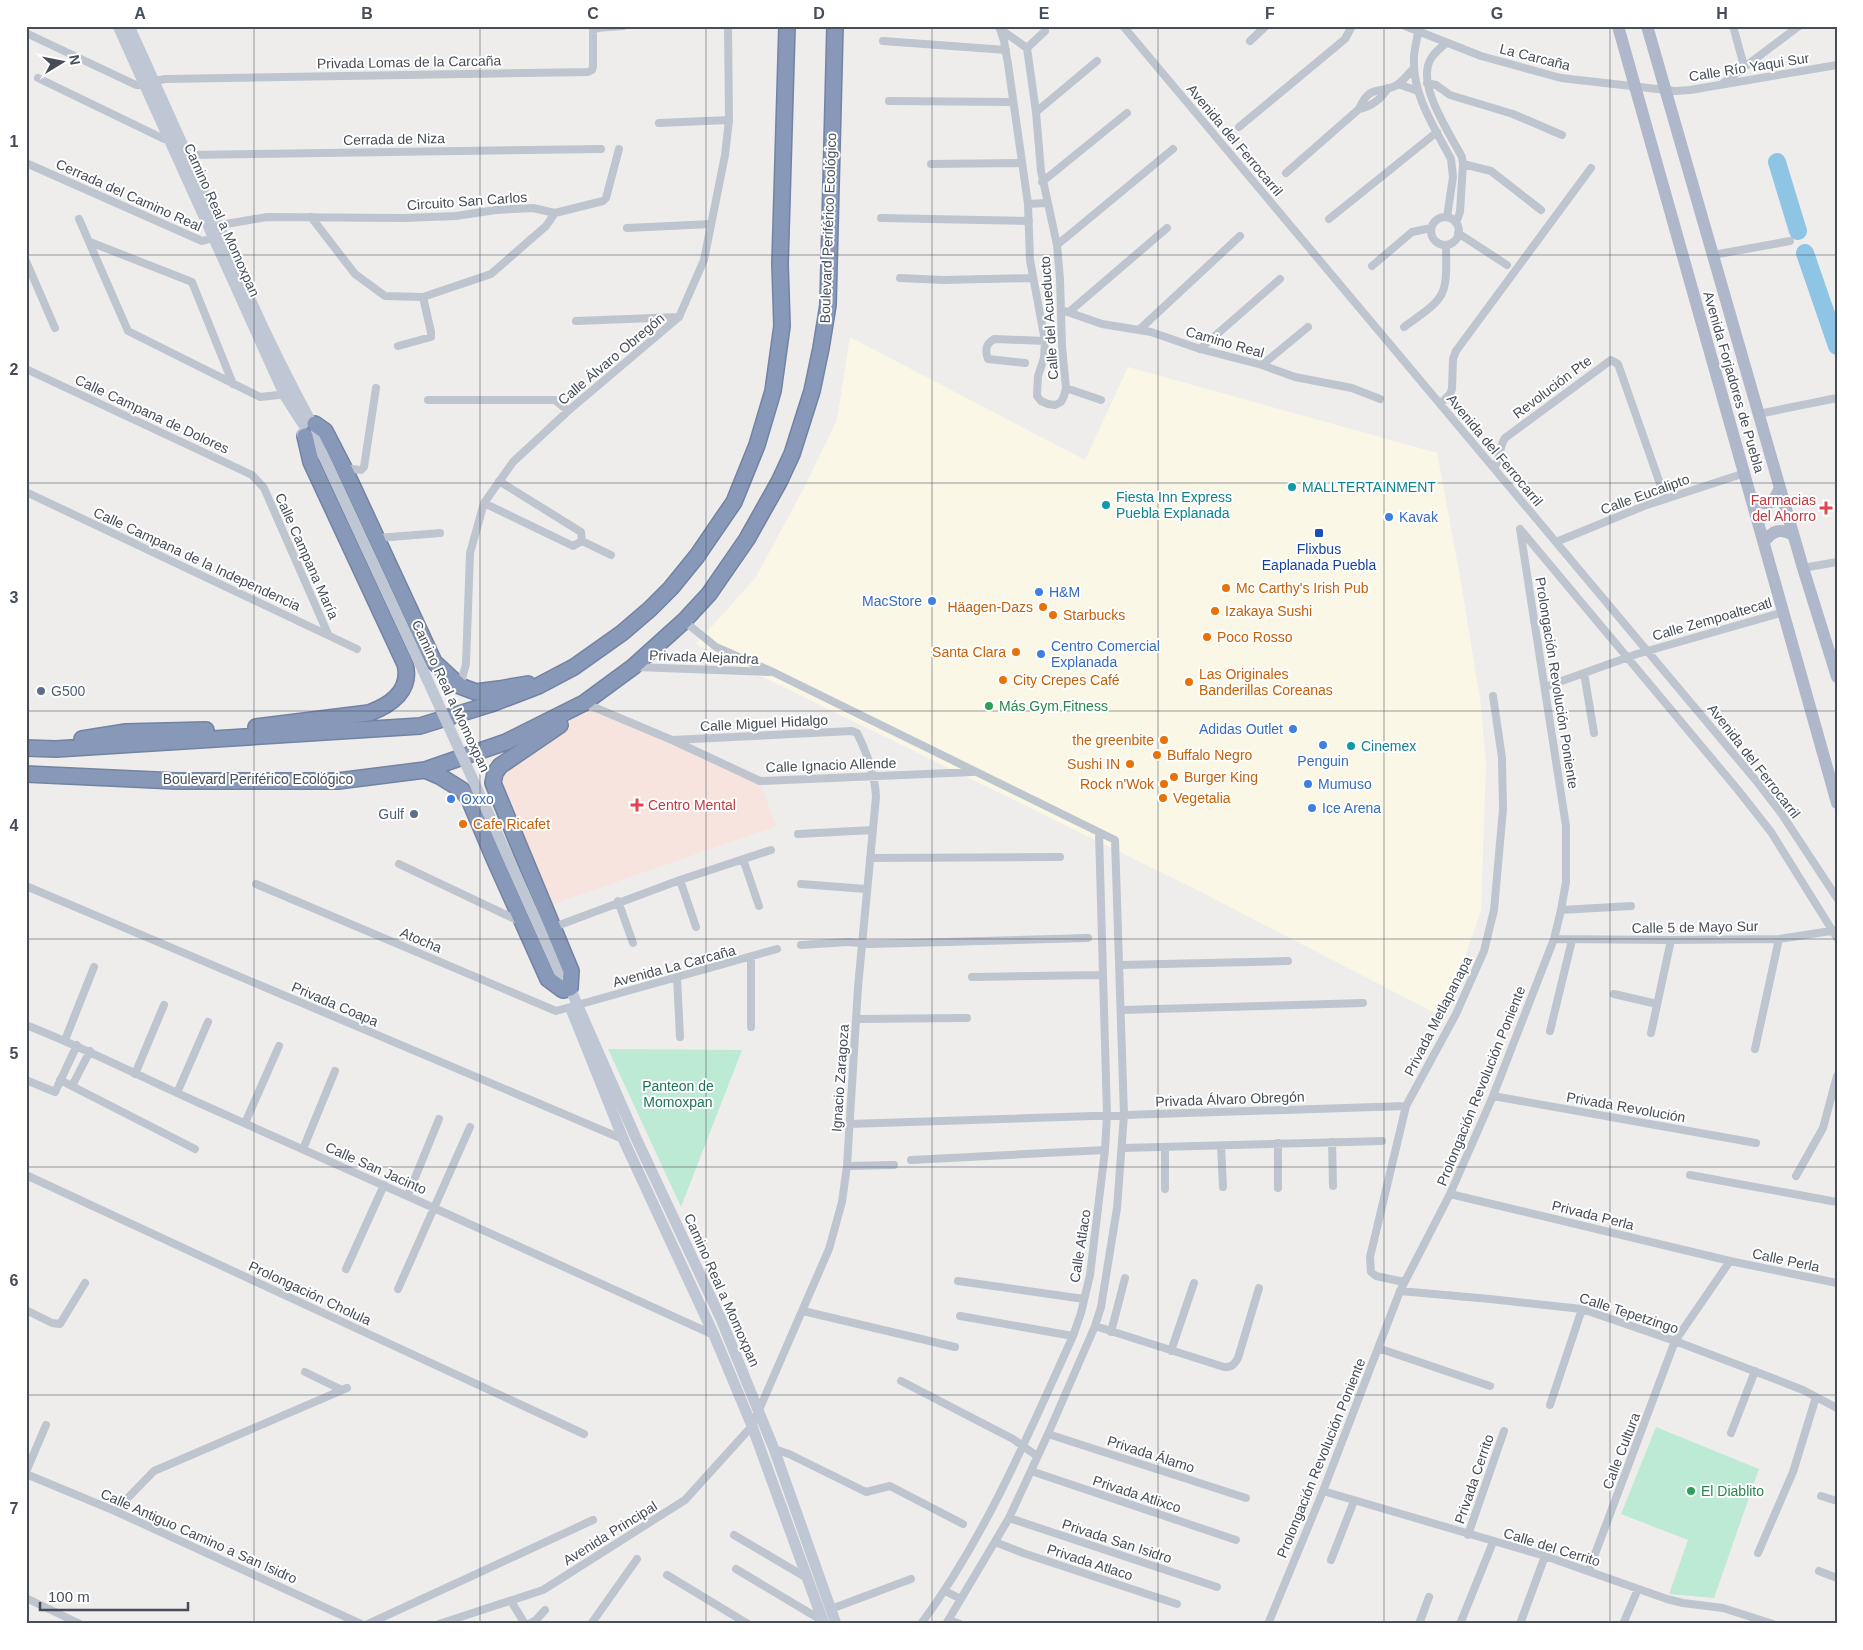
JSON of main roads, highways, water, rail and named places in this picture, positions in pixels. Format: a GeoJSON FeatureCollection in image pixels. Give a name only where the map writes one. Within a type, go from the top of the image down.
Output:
{"type":"FeatureCollection","features":[{"type":"Feature","properties":{"kind":"highway"},"geometry":{"type":"LineString","coordinates":[[26,748],[56,749],[420,726],[516,696],[574,667],[622,633],[650,609],[671,588],[697,556],[734,502],[757,445],[773,392],[782,326],[780,264],[786,26]]}},
{"type":"Feature","properties":{"kind":"highway","name":"Boulevard Periférico Ecológico"},"geometry":{"type":"LineString","coordinates":[[26,774],[176,781],[338,781],[425,770],[506,742],[584,703],[633,667],[684,621],[709,594],[747,539],[779,482],[792,454],[812,391],[828,305],[835,26]]}},
{"type":"Feature","properties":{"kind":"highway"},"geometry":{"type":"LineString","coordinates":[[56,749],[82,739],[126,732],[239,728],[354,716],[376,710],[401,693],[406,677],[405,664],[311,462],[309,427],[325,431],[349,468],[378,538],[434,662],[460,686],[476,692],[499,690],[531,683],[574,667]]}},
{"type":"Feature","properties":{"kind":"highway"},"geometry":{"type":"LineString","coordinates":[[425,770],[441,776],[462,790],[469,799],[548,979],[565,984],[571,971],[494,788],[494,778],[497,769],[503,763],[558,726],[584,703]]}},
{"type":"Feature","properties":{"kind":"main road","name":"Avenida Forjadores de Puebla"},"geometry":{"type":"LineString","coordinates":[[1618,26],[1837,803]]}},
{"type":"Feature","properties":{"kind":"main road","name":"Avenida Forjadores de Puebla"},"geometry":{"type":"LineString","coordinates":[[1647,26],[1793,535],[1837,677]]}},
{"type":"Feature","properties":{"kind":"main road"},"geometry":{"type":"LineString","coordinates":[[1752,499],[1770,503],[1780,488]]}},
{"type":"Feature","properties":{"kind":"main road"},"geometry":{"type":"LineString","coordinates":[[1764,542],[1772,532],[1777,530],[1786,531],[1793,535]]}},
{"type":"Feature","properties":{"kind":"waterway"},"geometry":{"type":"LineString","coordinates":[[1777,162],[1798,231]]}},
{"type":"Feature","properties":{"kind":"waterway"},"geometry":{"type":"LineString","coordinates":[[1805,253],[1837,346]]}},
{"type":"Feature","properties":{"kind":"place","name":"MALLTERTAINMENT"},"geometry":{"type":"Point","coordinates":[1292,487]}},
{"type":"Feature","properties":{"kind":"place","name":"Fiesta Inn Express Puebla Explanada"},"geometry":{"type":"Point","coordinates":[1106,505]}},
{"type":"Feature","properties":{"kind":"place","name":"Farmacias del Ahorro"},"geometry":{"type":"Point","coordinates":[1826,508]}},
{"type":"Feature","properties":{"kind":"place","name":"Kavak"},"geometry":{"type":"Point","coordinates":[1389,517]}},
{"type":"Feature","properties":{"kind":"place","name":"Flixbus Eaplanada Puebla"},"geometry":{"type":"Point","coordinates":[1319,533]}},
{"type":"Feature","properties":{"kind":"place","name":"Mc Carthy's Irish Pub"},"geometry":{"type":"Point","coordinates":[1226,588]}},
{"type":"Feature","properties":{"kind":"place","name":"H&M"},"geometry":{"type":"Point","coordinates":[1039,592]}},
{"type":"Feature","properties":{"kind":"place","name":"MacStore"},"geometry":{"type":"Point","coordinates":[932,601]}},
{"type":"Feature","properties":{"kind":"place","name":"Häagen-Dazs"},"geometry":{"type":"Point","coordinates":[1043,607]}},
{"type":"Feature","properties":{"kind":"place","name":"Izakaya Sushi"},"geometry":{"type":"Point","coordinates":[1215,611]}},
{"type":"Feature","properties":{"kind":"place","name":"Starbucks"},"geometry":{"type":"Point","coordinates":[1053,615]}},
{"type":"Feature","properties":{"kind":"place","name":"Poco Rosso"},"geometry":{"type":"Point","coordinates":[1207,637]}},
{"type":"Feature","properties":{"kind":"place","name":"Santa Clara"},"geometry":{"type":"Point","coordinates":[1016,652]}},
{"type":"Feature","properties":{"kind":"place","name":"Centro Comercial Explanada"},"geometry":{"type":"Point","coordinates":[1041,654]}},
{"type":"Feature","properties":{"kind":"place","name":"City Crepes Café"},"geometry":{"type":"Point","coordinates":[1003,680]}},
{"type":"Feature","properties":{"kind":"place","name":"Las Originales Banderillas Coreanas"},"geometry":{"type":"Point","coordinates":[1189,682]}},
{"type":"Feature","properties":{"kind":"place","name":"G500"},"geometry":{"type":"Point","coordinates":[41,691]}},
{"type":"Feature","properties":{"kind":"place","name":"Más Gym Fitness"},"geometry":{"type":"Point","coordinates":[989,706]}},
{"type":"Feature","properties":{"kind":"place","name":"Adidas Outlet"},"geometry":{"type":"Point","coordinates":[1293,729]}},
{"type":"Feature","properties":{"kind":"place","name":"the greenbite"},"geometry":{"type":"Point","coordinates":[1164,740]}},
{"type":"Feature","properties":{"kind":"place","name":"Penguin"},"geometry":{"type":"Point","coordinates":[1323,745]}},
{"type":"Feature","properties":{"kind":"place","name":"Cinemex"},"geometry":{"type":"Point","coordinates":[1351,746]}},
{"type":"Feature","properties":{"kind":"place","name":"Buffalo Negro"},"geometry":{"type":"Point","coordinates":[1157,755]}},
{"type":"Feature","properties":{"kind":"place","name":"Sushi IN"},"geometry":{"type":"Point","coordinates":[1130,764]}},
{"type":"Feature","properties":{"kind":"place","name":"Burger King"},"geometry":{"type":"Point","coordinates":[1174,777]}},
{"type":"Feature","properties":{"kind":"place","name":"Rock n'Wok"},"geometry":{"type":"Point","coordinates":[1164,784]}},
{"type":"Feature","properties":{"kind":"place","name":"Mumuso"},"geometry":{"type":"Point","coordinates":[1308,784]}},
{"type":"Feature","properties":{"kind":"place","name":"Vegetalia"},"geometry":{"type":"Point","coordinates":[1163,798]}},
{"type":"Feature","properties":{"kind":"place","name":"Oxxo"},"geometry":{"type":"Point","coordinates":[451,799]}},
{"type":"Feature","properties":{"kind":"place","name":"Centro Mental"},"geometry":{"type":"Point","coordinates":[637,805]}},
{"type":"Feature","properties":{"kind":"place","name":"Ice Arena"},"geometry":{"type":"Point","coordinates":[1312,808]}},
{"type":"Feature","properties":{"kind":"place","name":"Gulf"},"geometry":{"type":"Point","coordinates":[414,814]}},
{"type":"Feature","properties":{"kind":"place","name":"Cafe Ricafet"},"geometry":{"type":"Point","coordinates":[463,824]}},
{"type":"Feature","properties":{"kind":"place","name":"El Diablito"},"geometry":{"type":"Point","coordinates":[1691,1491]}},
{"type":"Feature","properties":{"kind":"park label","name":"Panteon de Momoxpan"},"geometry":{"type":"Point","coordinates":[678,1094]}}]}
